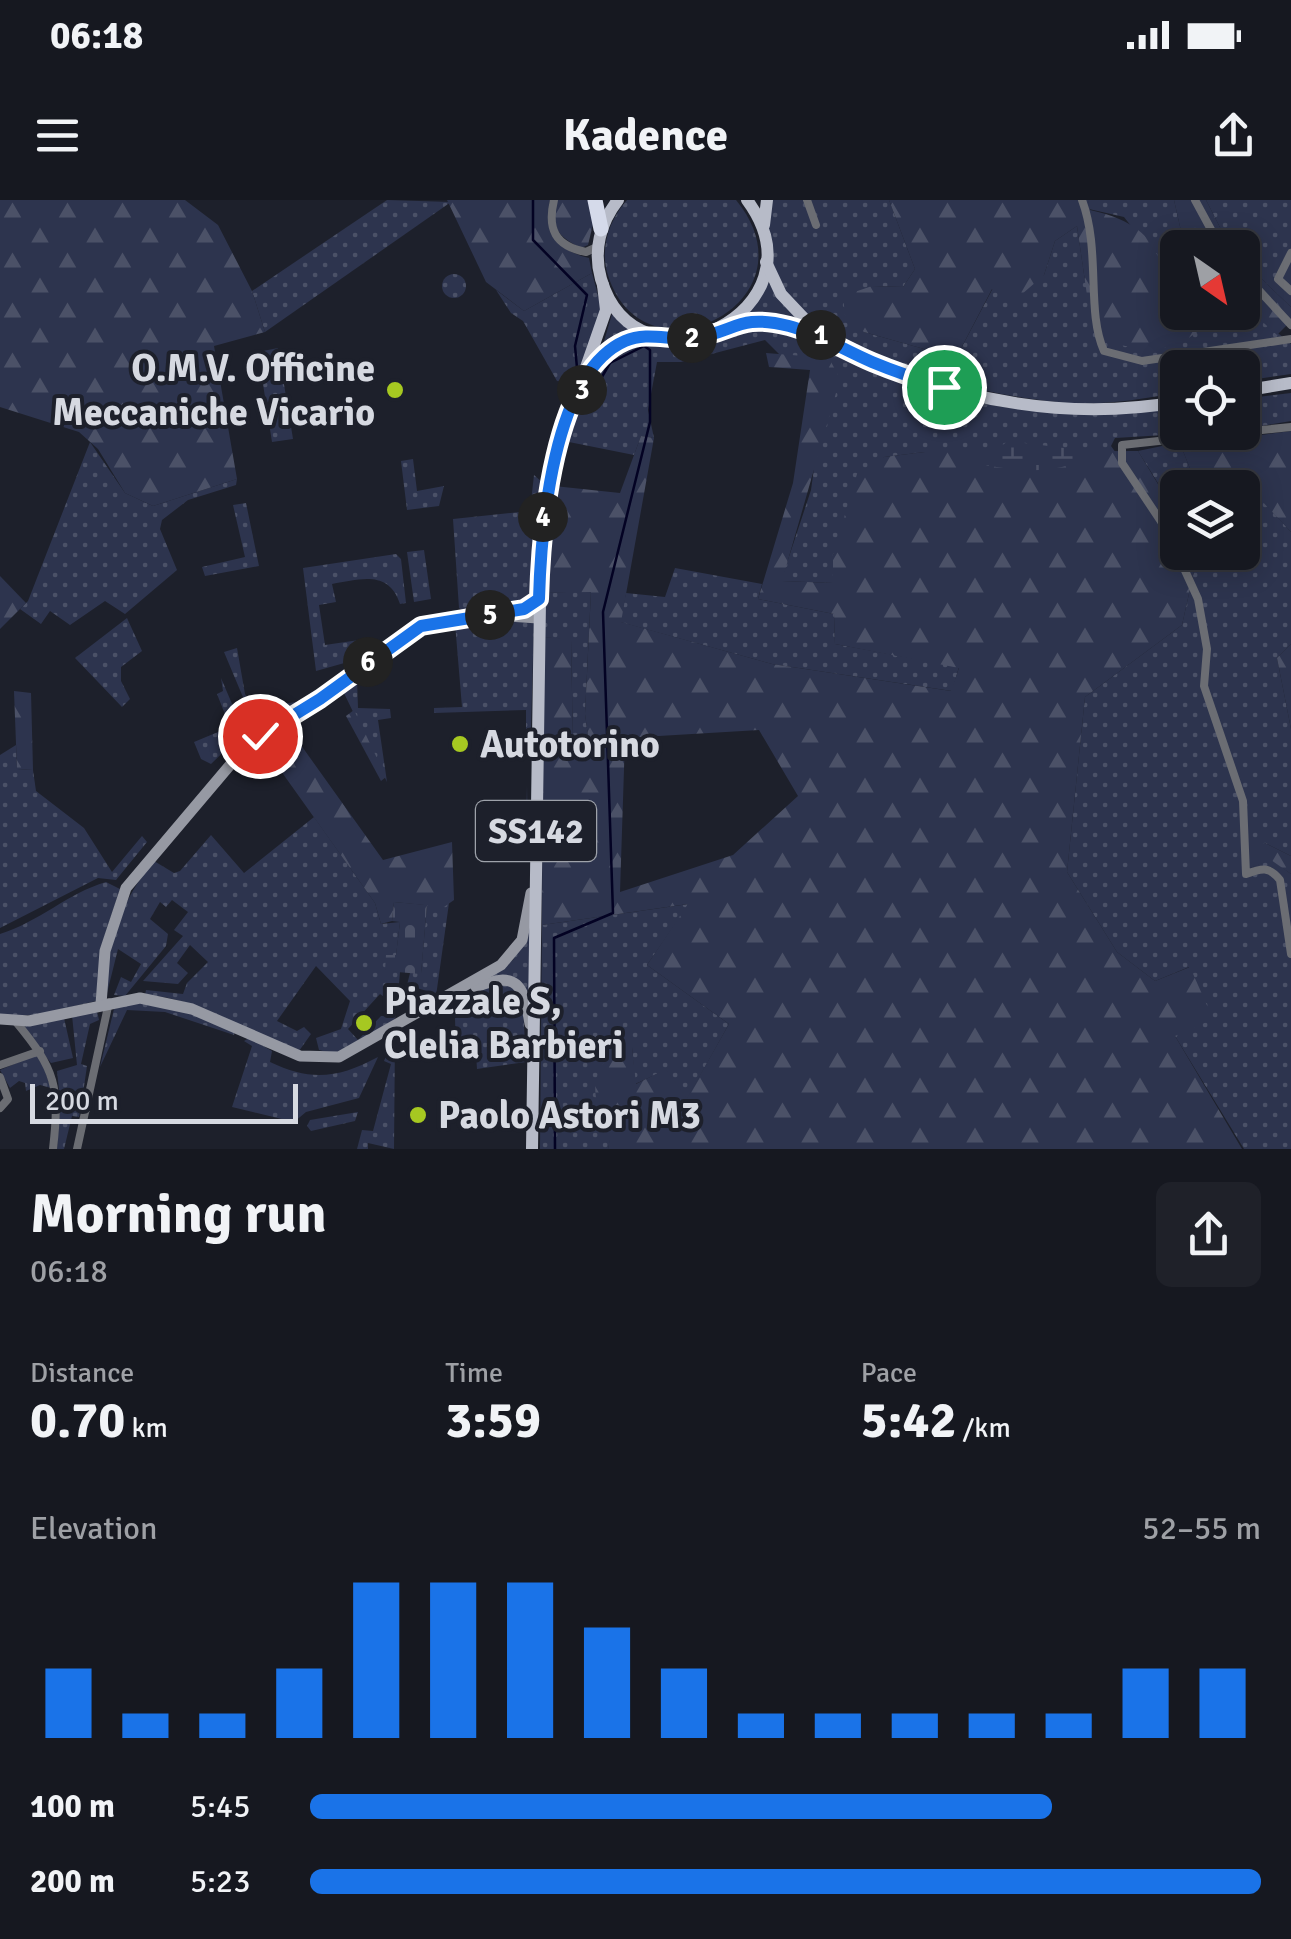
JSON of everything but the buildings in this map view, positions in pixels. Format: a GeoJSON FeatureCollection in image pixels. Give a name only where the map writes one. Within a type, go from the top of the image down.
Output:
{"type":"FeatureCollection","features":[{"type":"Feature","properties":{"kind":"highway"},"geometry":{"type":"LineString","coordinates":[[594,200],[602,229]]}},
{"type":"Feature","properties":{"kind":"main road"},"geometry":{"type":"LineString","coordinates":[[618,200],[602,229],[598,247],[603,285],[624,316],[656,335],[694,338],[754,320],[821,335],[904,374],[987,398],[1074,408],[1160,403]]}},
{"type":"Feature","properties":{"kind":"main road"},"geometry":{"type":"LineString","coordinates":[[747,200],[764,232]]}},
{"type":"Feature","properties":{"kind":"main road"},"geometry":{"type":"LineString","coordinates":[[766,200],[766,262],[781,294],[821,335]]}},
{"type":"Feature","properties":{"kind":"main road"},"geometry":{"type":"LineString","coordinates":[[728,325],[755,296],[766,262]]}},
{"type":"Feature","properties":{"kind":"main road","name":"SS142"},"geometry":{"type":"LineString","coordinates":[[532,1149],[538,618],[548,488],[572,408],[599,339],[606,310],[603,285]]}},
{"type":"Feature","properties":{"kind":"main road","name":"SS142"},"geometry":{"type":"LineString","coordinates":[[572,408],[616,346],[628,339],[656,335]]}},
{"type":"Feature","properties":{"kind":"main road"},"geometry":{"type":"LineString","coordinates":[[1260,388],[1291,384]]}},
{"type":"Feature","properties":{"kind":"street"},"geometry":{"type":"LineString","coordinates":[[554,200],[550,226],[559,241],[586,252],[598,247]]}},
{"type":"Feature","properties":{"kind":"street"},"geometry":{"type":"LineString","coordinates":[[807,200],[816,225]]}},
{"type":"Feature","properties":{"kind":"street"},"geometry":{"type":"LineString","coordinates":[[1082,200],[1093,242],[1096,334],[1104,351],[1142,361],[1291,339]]}},
{"type":"Feature","properties":{"kind":"street"},"geometry":{"type":"LineString","coordinates":[[1195,200],[1211,230]]}},
{"type":"Feature","properties":{"kind":"street"},"geometry":{"type":"LineString","coordinates":[[1291,254],[1278,279],[1291,291]]}},
{"type":"Feature","properties":{"kind":"street"},"geometry":{"type":"LineString","coordinates":[[1260,291],[1290,323]]}},
{"type":"Feature","properties":{"kind":"street"},"geometry":{"type":"LineString","coordinates":[[1260,430],[1291,426]]}},
{"type":"Feature","properties":{"kind":"street"},"geometry":{"type":"LineString","coordinates":[[1160,441],[1122,445],[1122,463],[1166,530],[1198,600],[1207,649],[1204,686],[1243,801],[1246,874],[1262,868],[1272,870],[1280,880],[1291,954]]}},
{"type":"Feature","properties":{"kind":"street"},"geometry":{"type":"LineString","coordinates":[[77,1149],[105,1003],[105,952],[126,888],[237,755],[421,626],[524,609],[539,599]]}},
{"type":"Feature","properties":{"kind":"street"},"geometry":{"type":"LineString","coordinates":[[495,615],[538,618]]}},
{"type":"Feature","properties":{"kind":"street"},"geometry":{"type":"LineString","coordinates":[[0,1020],[16,1022],[105,1003],[165,1001],[242,1028],[288,1052],[325,1060],[352,1052],[501,965],[517,950],[526,926],[536,860]]}},
{"type":"Feature","properties":{"kind":"street"},"geometry":{"type":"LineString","coordinates":[[435,1003],[494,980],[512,981],[524,992],[533,1044]]}},
{"type":"Feature","properties":{"kind":"street"},"geometry":{"type":"LineString","coordinates":[[16,1022],[50,1064],[57,1099],[54,1149]]}},
{"type":"Feature","properties":{"kind":"street"},"geometry":{"type":"LineString","coordinates":[[0,1065],[40,1051]]}},
{"type":"Feature","properties":{"kind":"street"},"geometry":{"type":"LineString","coordinates":[[0,1077],[8,1099],[0,1108]]}},
{"type":"Feature","properties":{"kind":"street"},"geometry":{"type":"LineString","coordinates":[[57,1099],[86,1110]]}},
{"type":"Feature","properties":{"kind":"green space"},"geometry":{"type":"Polygon","coordinates":[[[0,200],[185,200],[218,225],[252,291],[265,332],[214,346],[237,479],[153,506],[125,493],[98,449],[79,432],[0,407],[0,200]]]}},
{"type":"Feature","properties":{"kind":"green space"},"geometry":{"type":"Polygon","coordinates":[[[387,200],[451,202],[265,332],[252,291],[387,200]]]}},
{"type":"Feature","properties":{"kind":"green space"},"geometry":{"type":"Polygon","coordinates":[[[447,200],[550,200],[549,222],[555,239],[568,250],[589,258],[592,273],[524,311],[486,282],[447,200]]]}},
{"type":"Feature","properties":{"kind":"green space"},"geometry":{"type":"Polygon","coordinates":[[[557,200],[590,200],[594,220],[588,245],[581,248],[557,229],[557,200]]]}},
{"type":"Feature","properties":{"kind":"green space"},"geometry":{"type":"Polygon","coordinates":[[[627,200],[736,200],[756,238],[756,271],[741,299],[716,319],[685,329],[653,325],[626,307],[607,272],[605,252],[611,224],[627,200]]]}},
{"type":"Feature","properties":{"kind":"green space"},"geometry":{"type":"Polygon","coordinates":[[[769,200],[889,200],[915,269],[903,287],[872,286],[864,332],[956,358],[993,288],[1044,275],[1055,241],[1077,226],[1085,281],[1160,309],[1160,330],[1260,330],[1260,318],[1291,344],[1291,374],[1260,379],[1260,350],[1160,350],[1160,396],[1083,403],[1037,400],[956,384],[872,356],[804,315],[778,280],[769,235],[769,200]]]}},
{"type":"Feature","properties":{"kind":"green space"},"geometry":{"type":"Polygon","coordinates":[[[889,200],[1088,200],[1090,210],[1122,220],[1142,233],[1154,248],[1160,265],[1160,330],[1199,330],[1178,343],[1154,349],[1099,341],[1090,316],[1077,226],[1055,241],[1044,275],[1015,300],[992,289],[956,358],[864,332],[845,315],[843,296],[872,286],[903,287],[915,269],[889,200]]]}},
{"type":"Feature","properties":{"kind":"green space"},"geometry":{"type":"Polygon","coordinates":[[[1088,200],[1174,200],[1181,230],[1160,230],[1160,263],[1124,217],[1089,209],[1088,200]]]}},
{"type":"Feature","properties":{"kind":"green space"},"geometry":{"type":"Polygon","coordinates":[[[1174,200],[1206,200],[1221,230],[1181,230],[1174,200]]]}},
{"type":"Feature","properties":{"kind":"green space"},"geometry":{"type":"Polygon","coordinates":[[[1206,200],[1291,200],[1291,307],[1260,277],[1260,230],[1221,230],[1206,200]]]}},
{"type":"Feature","properties":{"kind":"green space"},"geometry":{"type":"Polygon","coordinates":[[[592,273],[602,310],[576,383],[557,381],[523,321],[511,313],[496,290],[524,311],[592,273]]]}},
{"type":"Feature","properties":{"kind":"green space"},"geometry":{"type":"Polygon","coordinates":[[[454,274],[466,286],[454,298],[442,286],[454,274]]]}},
{"type":"Feature","properties":{"kind":"green space"},"geometry":{"type":"Polygon","coordinates":[[[1260,277],[1291,307],[1291,321],[1277,335],[1260,320],[1260,277]]]}},
{"type":"Feature","properties":{"kind":"green space"},"geometry":{"type":"Polygon","coordinates":[[[768,282],[797,320],[799,324],[747,315],[768,282]]]}},
{"type":"Feature","properties":{"kind":"green space"},"geometry":{"type":"Polygon","coordinates":[[[612,314],[631,331],[600,355],[612,314]]]}},
{"type":"Feature","properties":{"kind":"green space"},"geometry":{"type":"Polygon","coordinates":[[[746,326],[782,331],[911,385],[986,404],[1062,413],[1160,410],[1160,435],[1115,438],[1111,446],[1116,453],[925,452],[884,457],[833,555],[833,583],[781,581],[811,490],[829,358],[781,356],[765,340],[681,362],[657,362],[648,410],[654,438],[641,436],[634,455],[564,441],[581,399],[609,358],[636,341],[695,344],[746,326]]]}},
{"type":"Feature","properties":{"kind":"green space"},"geometry":{"type":"Polygon","coordinates":[[[278,348],[293,439],[272,442],[258,352],[278,348]]]}},
{"type":"Feature","properties":{"kind":"green space"},"geometry":{"type":"Polygon","coordinates":[[[766,353],[829,358],[840,379],[782,581],[833,583],[833,555],[857,474],[884,457],[925,452],[1138,451],[1160,487],[1160,570],[1194,570],[1182,625],[1085,697],[1067,872],[1117,952],[1155,981],[1190,967],[1213,1019],[1175,1036],[1242,1149],[608,1149],[611,1131],[598,1104],[596,1082],[620,1036],[632,1047],[636,1084],[666,1069],[687,1098],[729,1024],[647,965],[688,904],[542,925],[543,637],[571,639],[573,746],[589,743],[585,714],[591,592],[544,593],[554,486],[620,493],[641,436],[654,438],[621,622],[772,664],[951,691],[959,668],[835,644],[834,614],[758,599],[793,483],[810,370],[769,367],[766,353]],[[759,730],[625,738],[620,892],[733,855],[798,796],[759,730]]]}},
{"type":"Feature","properties":{"kind":"green space"},"geometry":{"type":"Polygon","coordinates":[[[1291,393],[1291,421],[1260,426],[1260,397],[1291,393]]]}},
{"type":"Feature","properties":{"kind":"green space"},"geometry":{"type":"Polygon","coordinates":[[[1291,431],[1291,532],[1260,500],[1260,470],[1191,470],[1183,450],[1260,450],[1260,435],[1291,431]]]}},
{"type":"Feature","properties":{"kind":"green space"},"geometry":{"type":"Polygon","coordinates":[[[1008,441],[1081,450],[1082,461],[1034,470],[985,465],[989,455],[1008,441]]]}},
{"type":"Feature","properties":{"kind":"green space"},"geometry":{"type":"Polygon","coordinates":[[[90,442],[125,493],[153,506],[237,479],[236,485],[188,500],[162,520],[160,529],[177,570],[125,614],[105,601],[70,625],[50,611],[41,624],[20,609],[28,601],[90,442]]]}},
{"type":"Feature","properties":{"kind":"green space"},"geometry":{"type":"Polygon","coordinates":[[[1160,446],[1160,450],[1183,450],[1191,470],[1160,470],[1160,486],[1138,451],[1160,446]]]}},
{"type":"Feature","properties":{"kind":"green space"},"geometry":{"type":"Polygon","coordinates":[[[413,459],[417,491],[444,486],[439,506],[407,510],[401,461],[413,459]]]}},
{"type":"Feature","properties":{"kind":"green space"},"geometry":{"type":"Polygon","coordinates":[[[534,475],[543,483],[534,595],[520,608],[463,611],[459,608],[453,519],[530,511],[534,475]]]}},
{"type":"Feature","properties":{"kind":"green space"},"geometry":{"type":"Polygon","coordinates":[[[1260,499],[1291,532],[1291,644],[1277,658],[1291,729],[1291,856],[1265,843],[1250,868],[1271,859],[1291,874],[1291,1149],[1244,1149],[1175,1036],[1189,967],[1155,981],[1117,952],[1067,872],[1085,697],[1182,625],[1194,570],[1260,570],[1260,499]]]}},
{"type":"Feature","properties":{"kind":"green space"},"geometry":{"type":"Polygon","coordinates":[[[246,503],[259,566],[205,576],[202,567],[245,557],[233,505],[246,503]]]}},
{"type":"Feature","properties":{"kind":"green space"},"geometry":{"type":"Polygon","coordinates":[[[424,550],[431,599],[414,602],[407,552],[424,550]]]}},
{"type":"Feature","properties":{"kind":"green space"},"geometry":{"type":"Polygon","coordinates":[[[396,554],[401,559],[406,603],[400,604],[395,593],[381,581],[363,579],[332,584],[336,602],[319,605],[325,645],[359,640],[362,658],[316,671],[303,568],[396,554]]]}},
{"type":"Feature","properties":{"kind":"green space"},"geometry":{"type":"Polygon","coordinates":[[[675,568],[762,584],[758,599],[834,614],[835,644],[959,667],[952,691],[772,664],[620,622],[626,593],[665,597],[675,568]]]}},
{"type":"Feature","properties":{"kind":"green space"},"geometry":{"type":"Polygon","coordinates":[[[0,576],[26,603],[0,629],[0,576]]]}},
{"type":"Feature","properties":{"kind":"green space"},"geometry":{"type":"Polygon","coordinates":[[[591,591],[585,714],[589,743],[573,747],[571,640],[543,637],[544,593],[591,591]]]}},
{"type":"Feature","properties":{"kind":"green space"},"geometry":{"type":"Polygon","coordinates":[[[523,616],[534,622],[531,728],[526,729],[526,710],[434,713],[434,708],[462,707],[455,623],[523,616]]]}},
{"type":"Feature","properties":{"kind":"green space"},"geometry":{"type":"Polygon","coordinates":[[[127,618],[142,651],[121,667],[121,681],[130,699],[122,707],[75,658],[127,618]]]}},
{"type":"Feature","properties":{"kind":"green space"},"geometry":{"type":"Polygon","coordinates":[[[1291,644],[1291,729],[1277,658],[1291,644]]]}},
{"type":"Feature","properties":{"kind":"green space"},"geometry":{"type":"Polygon","coordinates":[[[237,648],[245,694],[254,708],[296,702],[297,707],[268,724],[253,721],[224,652],[237,648]]]}},
{"type":"Feature","properties":{"kind":"green space"},"geometry":{"type":"Polygon","coordinates":[[[221,678],[244,732],[211,764],[201,759],[194,742],[230,727],[217,694],[223,691],[221,678]]]}},
{"type":"Feature","properties":{"kind":"green space"},"geometry":{"type":"Polygon","coordinates":[[[357,679],[358,708],[390,709],[391,718],[378,720],[387,782],[342,689],[357,679]]]}},
{"type":"Feature","properties":{"kind":"green space"},"geometry":{"type":"Polygon","coordinates":[[[14,691],[31,693],[33,770],[17,769],[14,691]]]}},
{"type":"Feature","properties":{"kind":"green space"},"geometry":{"type":"Polygon","coordinates":[[[354,710],[386,777],[381,781],[346,716],[354,710]]]}},
{"type":"Feature","properties":{"kind":"green space"},"geometry":{"type":"Polygon","coordinates":[[[288,727],[383,860],[452,842],[454,900],[444,907],[394,902],[392,921],[381,924],[375,903],[261,743],[288,727]]]}},
{"type":"Feature","properties":{"kind":"green space"},"geometry":{"type":"Polygon","coordinates":[[[16,745],[17,769],[33,770],[36,791],[84,828],[112,872],[142,836],[147,842],[116,880],[98,878],[0,928],[0,755],[16,745]]]}},
{"type":"Feature","properties":{"kind":"green space"},"geometry":{"type":"Polygon","coordinates":[[[527,786],[528,841],[502,841],[498,827],[526,823],[527,786]]]}},
{"type":"Feature","properties":{"kind":"green space"},"geometry":{"type":"Polygon","coordinates":[[[314,817],[375,903],[381,924],[400,922],[396,956],[385,970],[400,972],[397,1006],[380,994],[348,1029],[358,1040],[381,1016],[396,1016],[394,1020],[334,1054],[319,1050],[316,1038],[341,1029],[350,1001],[316,966],[277,1021],[297,1031],[304,1027],[311,1034],[299,1051],[186,1002],[145,995],[146,990],[183,994],[187,983],[208,962],[190,945],[177,963],[188,973],[178,984],[143,981],[183,936],[174,930],[188,912],[172,900],[166,907],[160,902],[150,919],[168,934],[166,946],[125,996],[114,995],[121,977],[131,982],[141,964],[118,949],[107,993],[109,957],[118,922],[154,861],[174,873],[180,871],[211,835],[244,873],[314,817]]]}},
{"type":"Feature","properties":{"kind":"green space"},"geometry":{"type":"Polygon","coordinates":[[[1265,843],[1291,856],[1291,874],[1271,860],[1250,868],[1248,845],[1265,843]]]}},
{"type":"Feature","properties":{"kind":"green space"},"geometry":{"type":"Polygon","coordinates":[[[106,882],[120,889],[102,944],[96,1001],[36,1015],[0,1015],[0,934],[106,882]]]}},
{"type":"Feature","properties":{"kind":"green space"},"geometry":{"type":"Polygon","coordinates":[[[394,902],[427,905],[421,974],[385,971],[386,955],[396,955],[400,922],[392,921],[394,902]]]}},
{"type":"Feature","properties":{"kind":"green space"},"geometry":{"type":"Polygon","coordinates":[[[449,903],[436,996],[406,1011],[428,997],[427,991],[413,987],[406,990],[410,973],[421,973],[427,905],[449,903]]]}},
{"type":"Feature","properties":{"kind":"green space"},"geometry":{"type":"Polygon","coordinates":[[[689,904],[647,965],[729,1024],[687,1099],[666,1070],[635,1084],[632,1047],[598,1110],[612,1131],[608,1149],[540,1149],[542,925],[689,904]]]}},
{"type":"Feature","properties":{"kind":"green space"},"geometry":{"type":"Polygon","coordinates":[[[530,925],[530,996],[518,980],[487,978],[513,960],[530,925]]]}},
{"type":"Feature","properties":{"kind":"green space"},"geometry":{"type":"Polygon","coordinates":[[[498,983],[514,988],[523,1006],[526,1062],[477,1069],[476,1053],[456,1051],[455,1018],[474,1014],[472,993],[498,983]]]}},
{"type":"Feature","properties":{"kind":"green space"},"geometry":{"type":"Polygon","coordinates":[[[135,1002],[164,1004],[235,1030],[234,1035],[165,1012],[127,1010],[100,1067],[114,1009],[135,1002]]]}},
{"type":"Feature","properties":{"kind":"green space"},"geometry":{"type":"Polygon","coordinates":[[[97,1011],[99,1020],[90,1024],[81,1064],[87,1066],[82,1100],[59,1090],[57,1071],[77,1065],[72,1015],[97,1011]]]}},
{"type":"Feature","properties":{"kind":"green space"},"geometry":{"type":"Polygon","coordinates":[[[64,1018],[73,1058],[51,1063],[22,1027],[64,1018]]]}},
{"type":"Feature","properties":{"kind":"green space"},"geometry":{"type":"Polygon","coordinates":[[[395,1035],[394,1149],[368,1143],[368,1149],[357,1149],[362,1130],[373,1131],[391,1064],[384,1061],[395,1035]]]}},
{"type":"Feature","properties":{"kind":"green space"},"geometry":{"type":"Polygon","coordinates":[[[249,1038],[272,1051],[270,1062],[312,1075],[338,1073],[378,1057],[359,1098],[306,1112],[294,1122],[232,1107],[252,1046],[244,1041],[249,1038]]]}},
{"type":"Feature","properties":{"kind":"green space"},"geometry":{"type":"Polygon","coordinates":[[[36,1055],[51,1088],[40,1085],[26,1091],[25,1083],[19,1081],[10,1088],[0,1070],[36,1055]]]}},
{"type":"Feature","properties":{"kind":"green space"},"geometry":{"type":"Polygon","coordinates":[[[60,1107],[80,1112],[79,1117],[72,1116],[64,1149],[57,1149],[60,1107]]]}},
{"type":"Feature","properties":{"kind":"green space"},"geometry":{"type":"Polygon","coordinates":[[[358,1112],[355,1121],[311,1131],[307,1126],[310,1120],[358,1112]]]}},
{"type":"Feature","properties":{"kind":"waterway"},"geometry":{"type":"LineString","coordinates":[[533,200],[533,240],[587,295],[575,346],[577,368]]}},
{"type":"Feature","properties":{"kind":"waterway"},"geometry":{"type":"LineString","coordinates":[[555,1149],[554,938],[613,913],[603,612],[650,422],[650,350],[644,346],[610,363],[599,382]]}},
{"type":"Feature","properties":{"kind":"place","name":"O.M.V. Officine Meccaniche Vicario"},"geometry":{"type":"Point","coordinates":[395,390]}},
{"type":"Feature","properties":{"kind":"place","name":"Autotorino"},"geometry":{"type":"Point","coordinates":[460,744]}},
{"type":"Feature","properties":{"kind":"place","name":"Piazzale S, Clelia Barbieri"},"geometry":{"type":"Point","coordinates":[364,1023]}},
{"type":"Feature","properties":{"kind":"place","name":"Paolo Astori M3"},"geometry":{"type":"Point","coordinates":[418,1115]}},
{"type":"Feature","properties":{"kind":"route"},"geometry":{"type":"LineString","coordinates":[[260,736],[320,699],[421,626],[524,609],[539,599],[544,510],[560,438],[592,373],[616,346],[628,339],[656,335],[694,338],[754,320],[821,335],[869,360],[944,387]]}}]}
